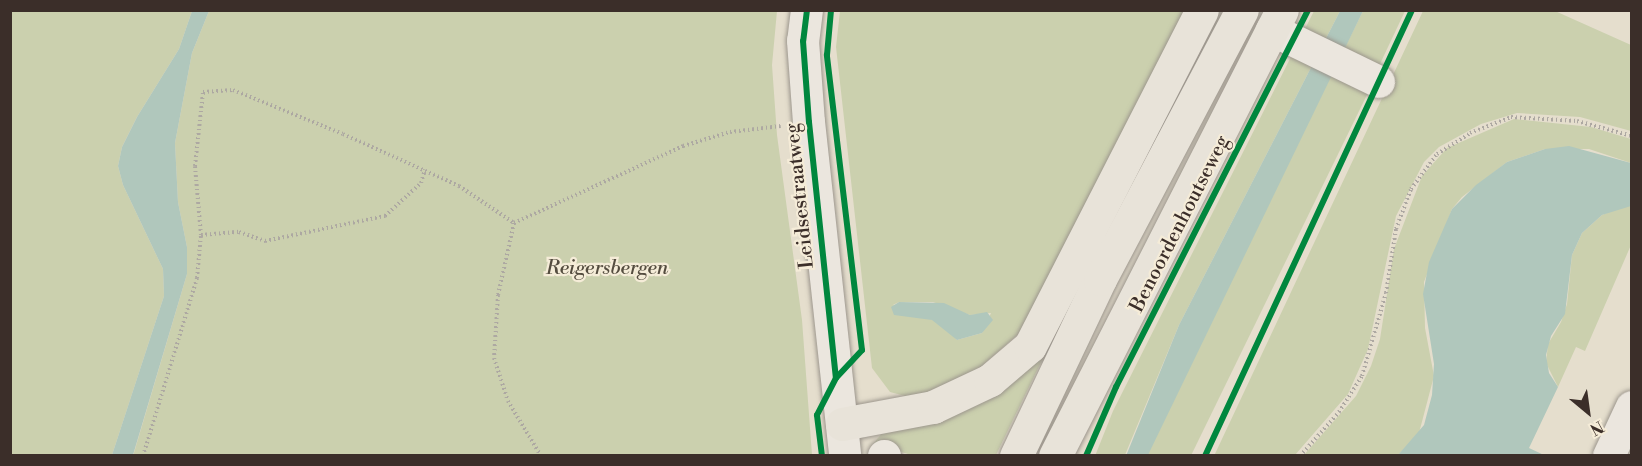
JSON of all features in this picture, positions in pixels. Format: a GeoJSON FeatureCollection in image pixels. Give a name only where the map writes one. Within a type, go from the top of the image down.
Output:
{"type":"FeatureCollection","features":[{"type":"Feature","properties":{"kind":"main road"},"geometry":{"type":"LineString","coordinates":[[842,424],[933,407],[990,380],[1029,346],[1202,10]]}},
{"type":"Feature","properties":{"kind":"main road"},"geometry":{"type":"LineString","coordinates":[[1017,456],[1100,279],[1242,10]]}},
{"type":"Feature","properties":{"kind":"main road","name":"Benoordenhoutseweg"},"geometry":{"type":"LineString","coordinates":[[1055,456],[1277,20]]}},
{"type":"Feature","properties":{"kind":"street","name":"Leidsestraatweg"},"geometry":{"type":"LineString","coordinates":[[807,10],[803,41],[809,122],[845,456]]}},
{"type":"Feature","properties":{"kind":"street"},"geometry":{"type":"LineString","coordinates":[[1277,20],[1303,46],[1367,77]]}},
{"type":"Feature","properties":{"kind":"street"},"geometry":{"type":"LineString","coordinates":[[1609,456],[1632,407]]}},
{"type":"Feature","properties":{"kind":"path"},"geometry":{"type":"LineString","coordinates":[[143,456],[197,278],[201,235],[195,166],[203,92],[233,90],[425,171],[459,186],[514,224]]}},
{"type":"Feature","properties":{"kind":"path"},"geometry":{"type":"LineString","coordinates":[[1300,456],[1339,412],[1362,376],[1386,293],[1396,229],[1411,189],[1437,154],[1470,132],[1511,117],[1577,121],[1632,136]]}},
{"type":"Feature","properties":{"kind":"path"},"geometry":{"type":"LineString","coordinates":[[514,224],[683,146],[730,132],[809,122]]}},
{"type":"Feature","properties":{"kind":"path"},"geometry":{"type":"LineString","coordinates":[[201,235],[239,232],[265,241],[385,216],[421,183],[425,171]]}},
{"type":"Feature","properties":{"kind":"path"},"geometry":{"type":"LineString","coordinates":[[514,224],[498,295],[494,358],[508,401],[541,456]]}},
{"type":"Feature","properties":{"kind":"green space"},"geometry":{"type":"Polygon","coordinates":[[[10,11],[192,11],[179,49],[137,117],[122,147],[118,166],[123,185],[163,269],[164,296],[112,455],[11,455],[10,11]]]}},
{"type":"Feature","properties":{"kind":"green space","name":"Reigersbergen"},"geometry":{"type":"Polygon","coordinates":[[[209,11],[777,11],[772,65],[777,135],[802,320],[812,455],[133,456],[187,274],[187,247],[178,202],[175,143],[192,53],[209,11]]]}},
{"type":"Feature","properties":{"kind":"green space"},"geometry":{"type":"Polygon","coordinates":[[[840,11],[1196,11],[1024,329],[975,372],[922,395],[909,397],[890,392],[872,368],[836,47],[840,11]],[[899,302],[893,305],[941,323],[957,340],[982,333],[991,313],[970,315],[933,302],[899,302]]]}},
{"type":"Feature","properties":{"kind":"green space"},"geometry":{"type":"Polygon","coordinates":[[[1314,11],[1340,11],[1179,325],[1125,455],[1095,456],[1113,411],[1314,11]]]}},
{"type":"Feature","properties":{"kind":"green space"},"geometry":{"type":"Polygon","coordinates":[[[1363,11],[1405,11],[1379,66],[1344,49],[1363,11]]]}},
{"type":"Feature","properties":{"kind":"green space"},"geometry":{"type":"Polygon","coordinates":[[[1423,11],[1555,11],[1631,45],[1631,131],[1580,117],[1517,113],[1481,124],[1439,147],[1424,162],[1396,216],[1368,349],[1348,394],[1295,455],[1214,456],[1423,11]]]}},
{"type":"Feature","properties":{"kind":"green space"},"geometry":{"type":"Polygon","coordinates":[[[1331,75],[1368,93],[1191,456],[1146,455],[1331,75]]]}},
{"type":"Feature","properties":{"kind":"green space"},"geometry":{"type":"Polygon","coordinates":[[[1514,119],[1591,127],[1631,139],[1631,163],[1589,149],[1545,149],[1507,162],[1462,197],[1452,209],[1424,282],[1425,328],[1434,376],[1419,433],[1398,455],[1303,456],[1356,396],[1371,366],[1380,339],[1394,249],[1422,176],[1447,148],[1514,119]]]}},
{"type":"Feature","properties":{"kind":"green space"},"geometry":{"type":"Polygon","coordinates":[[[1624,206],[1631,206],[1631,245],[1585,351],[1576,347],[1558,387],[1546,363],[1548,344],[1561,322],[1567,304],[1572,255],[1582,233],[1602,215],[1624,206]]]}},
{"type":"Feature","properties":{"kind":"green space"},"geometry":{"type":"Polygon","coordinates":[[[1059,325],[996,455],[911,455],[874,443],[886,428],[1059,325]]]}},
{"type":"Feature","properties":{"kind":"shaded area"},"geometry":{"type":"Polygon","coordinates":[[[192,11],[209,11],[192,53],[175,143],[178,202],[187,247],[187,274],[133,455],[112,455],[164,296],[163,269],[123,185],[118,166],[122,147],[137,117],[179,49],[192,11]]]}},
{"type":"Feature","properties":{"kind":"shaded area"},"geometry":{"type":"Polygon","coordinates":[[[1340,11],[1363,11],[1148,455],[1126,456],[1179,325],[1340,11]]]}},
{"type":"Feature","properties":{"kind":"shaded area"},"geometry":{"type":"Polygon","coordinates":[[[1569,146],[1631,163],[1631,206],[1602,215],[1582,233],[1572,255],[1565,314],[1551,336],[1546,355],[1549,373],[1558,387],[1529,448],[1544,455],[1398,455],[1424,425],[1432,395],[1434,364],[1423,294],[1429,262],[1452,209],[1476,185],[1507,162],[1545,149],[1569,146]]]}},
{"type":"Feature","properties":{"kind":"shaded area"},"geometry":{"type":"Polygon","coordinates":[[[899,302],[944,303],[970,315],[987,312],[993,320],[982,333],[957,340],[932,320],[894,315],[891,307],[899,302]]]}},
{"type":"Feature","properties":{"kind":"cycle path"},"geometry":{"type":"LineString","coordinates":[[807,10],[803,41],[809,122],[836,378]]}},
{"type":"Feature","properties":{"kind":"cycle path"},"geometry":{"type":"LineString","coordinates":[[822,456],[817,415],[836,378],[862,350],[827,55],[831,10]]}},
{"type":"Feature","properties":{"kind":"cycle path"},"geometry":{"type":"LineString","coordinates":[[1086,456],[1116,387],[1308,10]]}},
{"type":"Feature","properties":{"kind":"cycle path"},"geometry":{"type":"LineString","coordinates":[[1205,456],[1412,10]]}}]}
